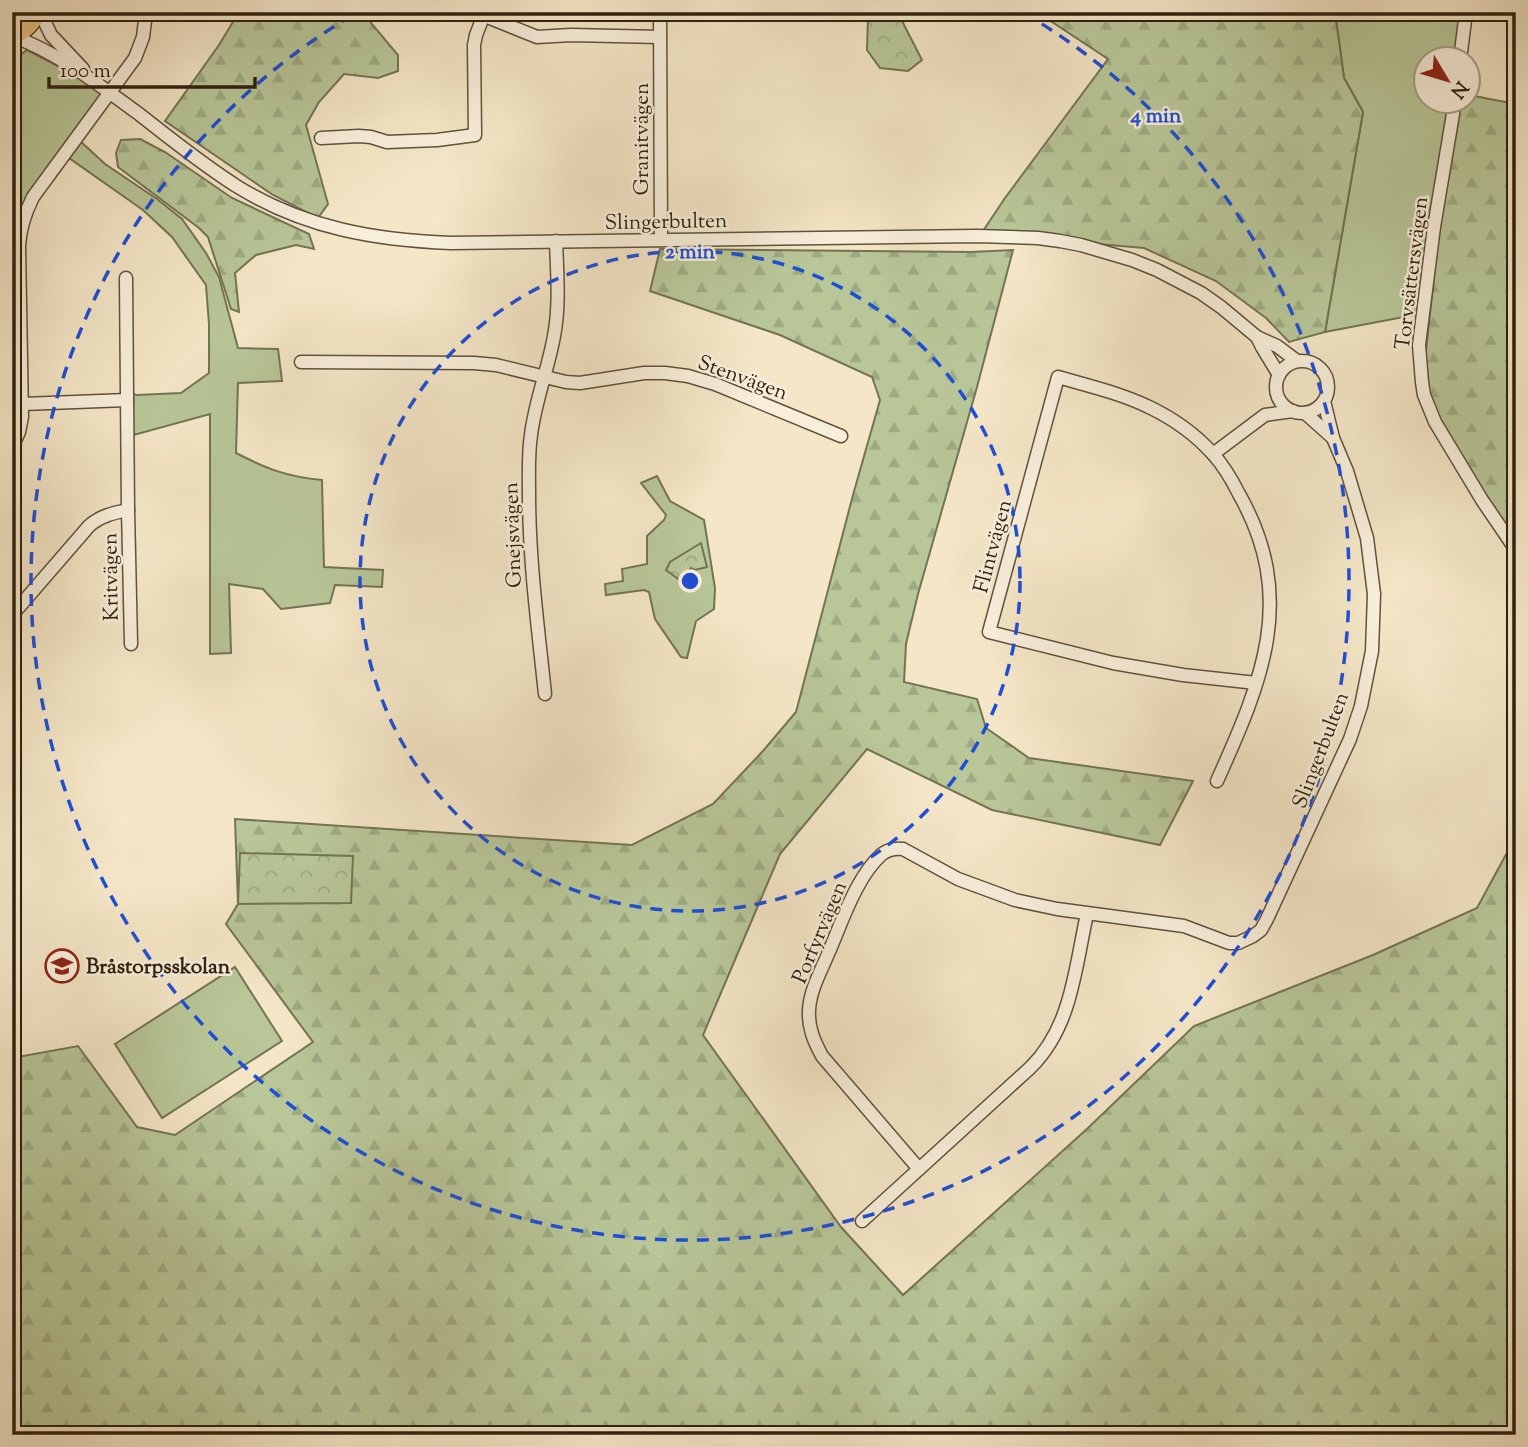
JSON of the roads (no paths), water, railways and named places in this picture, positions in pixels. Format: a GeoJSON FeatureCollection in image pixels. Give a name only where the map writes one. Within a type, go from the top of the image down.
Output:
{"type":"FeatureCollection","features":[{"type":"Feature","properties":{"kind":"main road"},"geometry":{"type":"LineString","coordinates":[[12,36],[25,29],[39,12]]}},
{"type":"Feature","properties":{"kind":"street","name":"Slingerbulten"},"geometry":{"type":"LineString","coordinates":[[39,12],[51,35],[110,93],[237,186],[280,210],[303,219],[351,232],[413,242],[977,236],[1060,241],[1132,260],[1179,280],[1221,307],[1257,337],[1277,346],[1297,362]]}},
{"type":"Feature","properties":{"kind":"street"},"geometry":{"type":"LineString","coordinates":[[12,447],[19,432],[23,404],[17,335],[16,275],[19,236],[25,212],[39,188],[135,58],[143,37],[146,12]]}},
{"type":"Feature","properties":{"kind":"street","name":"Granitvägen"},"geometry":{"type":"LineString","coordinates":[[660,12],[661,240]]}},
{"type":"Feature","properties":{"kind":"street"},"geometry":{"type":"LineString","coordinates":[[1462,46],[1466,12]]}},
{"type":"Feature","properties":{"kind":"street"},"geometry":{"type":"LineString","coordinates":[[321,138],[359,136],[400,142],[475,135],[474,45],[485,14],[537,37],[660,37]]}},
{"type":"Feature","properties":{"kind":"street","name":"Slingerbulten"},"geometry":{"type":"LineString","coordinates":[[12,36],[38,47],[95,81]]}},
{"type":"Feature","properties":{"kind":"street","name":"Torvsättersvägen"},"geometry":{"type":"LineString","coordinates":[[1453,116],[1419,345],[1422,382],[1424,395],[1435,422],[1516,550]]}},
{"type":"Feature","properties":{"kind":"street","name":"Gnejsvägen"},"geometry":{"type":"LineString","coordinates":[[545,694],[532,577],[529,458],[533,422],[555,333],[556,241]]}},
{"type":"Feature","properties":{"kind":"street","name":"Kritvägen"},"geometry":{"type":"LineString","coordinates":[[126,278],[131,644]]}},
{"type":"Feature","properties":{"kind":"street","name":"Slingerbulten"},"geometry":{"type":"LineString","coordinates":[[1257,337],[1279,375]]}},
{"type":"Feature","properties":{"kind":"street"},"geometry":{"type":"LineString","coordinates":[[301,362],[474,363],[545,376]]}},
{"type":"Feature","properties":{"kind":"street"},"geometry":{"type":"LineString","coordinates":[[1265,415],[1312,411],[1324,401],[1328,390],[1327,378],[1320,368],[1310,362],[1289,365],[1277,380],[1277,392],[1283,404],[1299,412]]}},
{"type":"Feature","properties":{"kind":"street","name":"Stenvägen"},"geometry":{"type":"LineString","coordinates":[[545,376],[580,383],[644,373],[688,376],[715,384],[841,436]]}},
{"type":"Feature","properties":{"kind":"street","name":"Flintvägen"},"geometry":{"type":"LineString","coordinates":[[1217,781],[1238,734],[1256,683],[1270,622],[1269,575],[1258,531],[1233,482],[1213,454],[1180,426],[1150,408],[1118,395],[1058,377],[989,632],[1113,663],[1183,675],[1256,683]]}},
{"type":"Feature","properties":{"kind":"street"},"geometry":{"type":"LineString","coordinates":[[1213,454],[1265,415],[1277,392]]}},
{"type":"Feature","properties":{"kind":"street"},"geometry":{"type":"LineString","coordinates":[[23,404],[127,400]]}},
{"type":"Feature","properties":{"kind":"street","name":"Slingerbulten"},"geometry":{"type":"LineString","coordinates":[[1273,906],[1350,739],[1361,706],[1372,651],[1374,594],[1367,538],[1348,471],[1332,438],[1324,401]]}},
{"type":"Feature","properties":{"kind":"street","name":"Slingerbulten"},"geometry":{"type":"LineString","coordinates":[[1299,412],[1332,438]]}},
{"type":"Feature","properties":{"kind":"street","name":"Kritvägen"},"geometry":{"type":"LineString","coordinates":[[12,615],[89,526],[108,514],[128,510]]}},
{"type":"Feature","properties":{"kind":"street","name":"Porfyrvägen"},"geometry":{"type":"LineString","coordinates":[[919,1169],[822,1056],[809,1026],[813,988],[853,897],[864,877],[884,853],[899,848],[907,850],[958,879],[995,894],[1035,905],[1184,926],[1219,940],[1238,943],[1254,936],[1261,929],[1273,906]]}},
{"type":"Feature","properties":{"kind":"street"},"geometry":{"type":"LineString","coordinates":[[862,1221],[1021,1077],[1047,1049],[1062,1023],[1068,1005],[1087,914]]}},
{"type":"Feature","properties":{"kind":"place","name":"Bråstorpsskolan"},"geometry":{"type":"Point","coordinates":[62,966]}}]}
